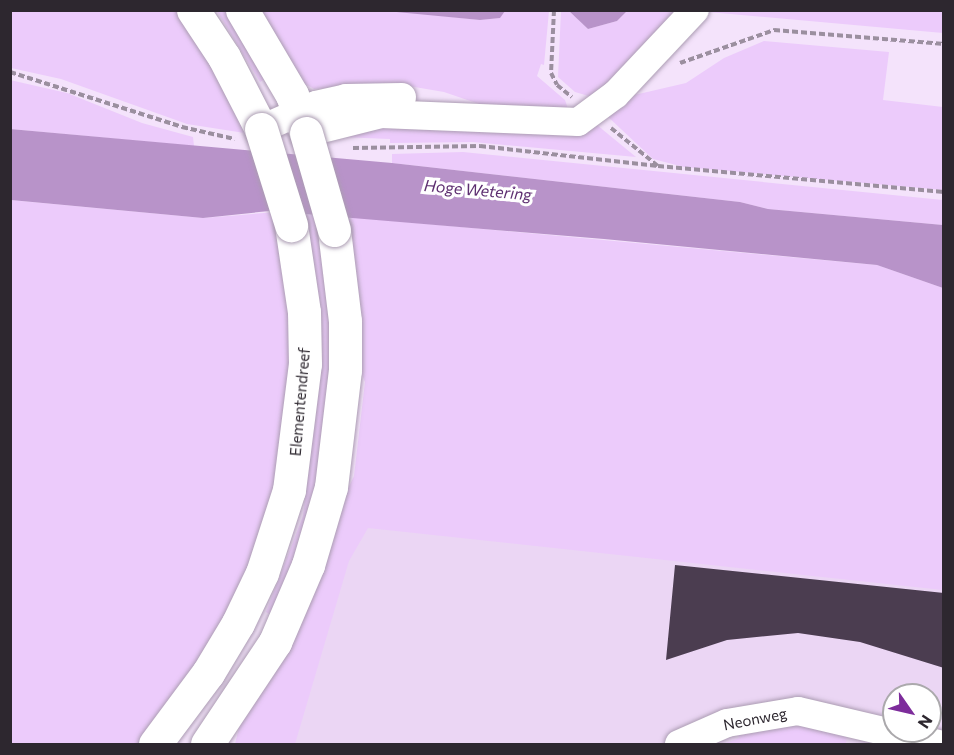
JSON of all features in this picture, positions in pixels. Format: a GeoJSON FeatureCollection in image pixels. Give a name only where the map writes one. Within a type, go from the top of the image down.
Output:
{"type":"FeatureCollection","features":[{"type":"Feature","properties":{"kind":"main road","name":"Elementendreef"},"geometry":{"type":"LineString","coordinates":[[162,743],[238,623],[262,573],[289,490],[305,364],[304,312],[291,225],[261,129],[224,57],[193,10]]}},
{"type":"Feature","properties":{"kind":"main road"},"geometry":{"type":"LineString","coordinates":[[207,744],[275,642],[308,564],[332,487],[345,370],[345,321],[334,230],[303,123],[242,10]]}},
{"type":"Feature","properties":{"kind":"street"},"geometry":{"type":"LineString","coordinates":[[261,129],[381,114],[457,114],[578,122],[593,114],[641,68],[695,10]]}},
{"type":"Feature","properties":{"kind":"street","name":"Neonweg"},"geometry":{"type":"LineString","coordinates":[[679,744],[727,723],[798,711],[939,744]]}},
{"type":"Feature","properties":{"kind":"path"},"geometry":{"type":"LineString","coordinates":[[555,10],[550,62],[554,80],[657,166],[944,192]]}},
{"type":"Feature","properties":{"kind":"path"},"geometry":{"type":"LineString","coordinates":[[641,68],[666,68],[774,30],[944,44]]}},
{"type":"Feature","properties":{"kind":"shaded area"},"geometry":{"type":"Polygon","coordinates":[[[386,10],[480,20],[499,18],[505,11],[549,11],[544,65],[541,64],[537,76],[565,100],[568,109],[479,104],[444,92],[391,83],[314,89],[302,82],[255,11],[386,10]]]}},
{"type":"Feature","properties":{"kind":"shaded area"},"geometry":{"type":"Polygon","coordinates":[[[710,10],[943,11],[943,33],[708,12],[710,10]]]}},
{"type":"Feature","properties":{"kind":"shaded area"},"geometry":{"type":"Polygon","coordinates":[[[10,11],[179,11],[251,134],[187,124],[61,79],[11,68],[10,11]]]}},
{"type":"Feature","properties":{"kind":"shaded area"},"geometry":{"type":"Polygon","coordinates":[[[217,11],[229,11],[268,77],[260,82],[217,11]]]}},
{"type":"Feature","properties":{"kind":"shaded area"},"geometry":{"type":"Polygon","coordinates":[[[561,11],[569,11],[588,29],[617,21],[627,11],[679,11],[616,79],[592,97],[575,92],[558,77],[561,11]]]}},
{"type":"Feature","properties":{"kind":"shaded area"},"geometry":{"type":"Polygon","coordinates":[[[764,41],[889,52],[883,100],[943,107],[943,190],[684,167],[653,159],[606,115],[630,96],[686,83],[724,58],[764,41]]]}},
{"type":"Feature","properties":{"kind":"shaded area"},"geometry":{"type":"Polygon","coordinates":[[[10,80],[67,93],[142,123],[193,137],[194,146],[11,129],[10,80]]]}},
{"type":"Feature","properties":{"kind":"shaded area"},"geometry":{"type":"Polygon","coordinates":[[[597,125],[636,157],[473,142],[390,143],[390,139],[339,137],[347,128],[597,125]]]}},
{"type":"Feature","properties":{"kind":"shaded area"},"geometry":{"type":"Polygon","coordinates":[[[463,152],[943,200],[943,225],[768,209],[740,202],[392,163],[392,154],[463,152]]]}},
{"type":"Feature","properties":{"kind":"shaded area"},"geometry":{"type":"Polygon","coordinates":[[[10,200],[203,218],[277,212],[289,270],[289,437],[241,596],[142,744],[11,744],[10,200]]]}},
{"type":"Feature","properties":{"kind":"shaded area"},"geometry":{"type":"Polygon","coordinates":[[[299,214],[320,215],[333,299],[327,449],[275,617],[266,612],[303,516],[310,454],[299,214]]]}},
{"type":"Feature","properties":{"kind":"shaded area"},"geometry":{"type":"Polygon","coordinates":[[[341,216],[877,265],[943,288],[943,590],[368,528],[349,561],[295,744],[235,744],[242,715],[354,476],[365,382],[358,365],[341,216]]]}},
{"type":"Feature","properties":{"kind":"shaded area"},"geometry":{"type":"Polygon","coordinates":[[[355,493],[943,560],[943,744],[244,744],[355,493]]]}},
{"type":"Feature","properties":{"kind":"shaded area"},"geometry":{"type":"Polygon","coordinates":[[[805,726],[847,734],[846,744],[724,744],[739,738],[737,733],[760,727],[805,726]]]}},
{"type":"Feature","properties":{"kind":"water"},"geometry":{"type":"Polygon","coordinates":[[[505,10],[500,18],[480,20],[386,11],[505,10]]]}},
{"type":"Feature","properties":{"kind":"water"},"geometry":{"type":"Polygon","coordinates":[[[569,11],[627,11],[617,21],[588,29],[569,11]]]}},
{"type":"Feature","properties":{"kind":"water","name":"Hoge Wetering"},"geometry":{"type":"Polygon","coordinates":[[[10,129],[392,163],[740,202],[768,209],[943,225],[943,288],[877,265],[604,239],[269,211],[203,218],[11,200],[10,129]]]}},
{"type":"Feature","properties":{"kind":"building"},"geometry":{"type":"Polygon","coordinates":[[[675,565],[944,593],[944,668],[860,642],[798,633],[727,640],[666,660],[675,565]]]}}]}
